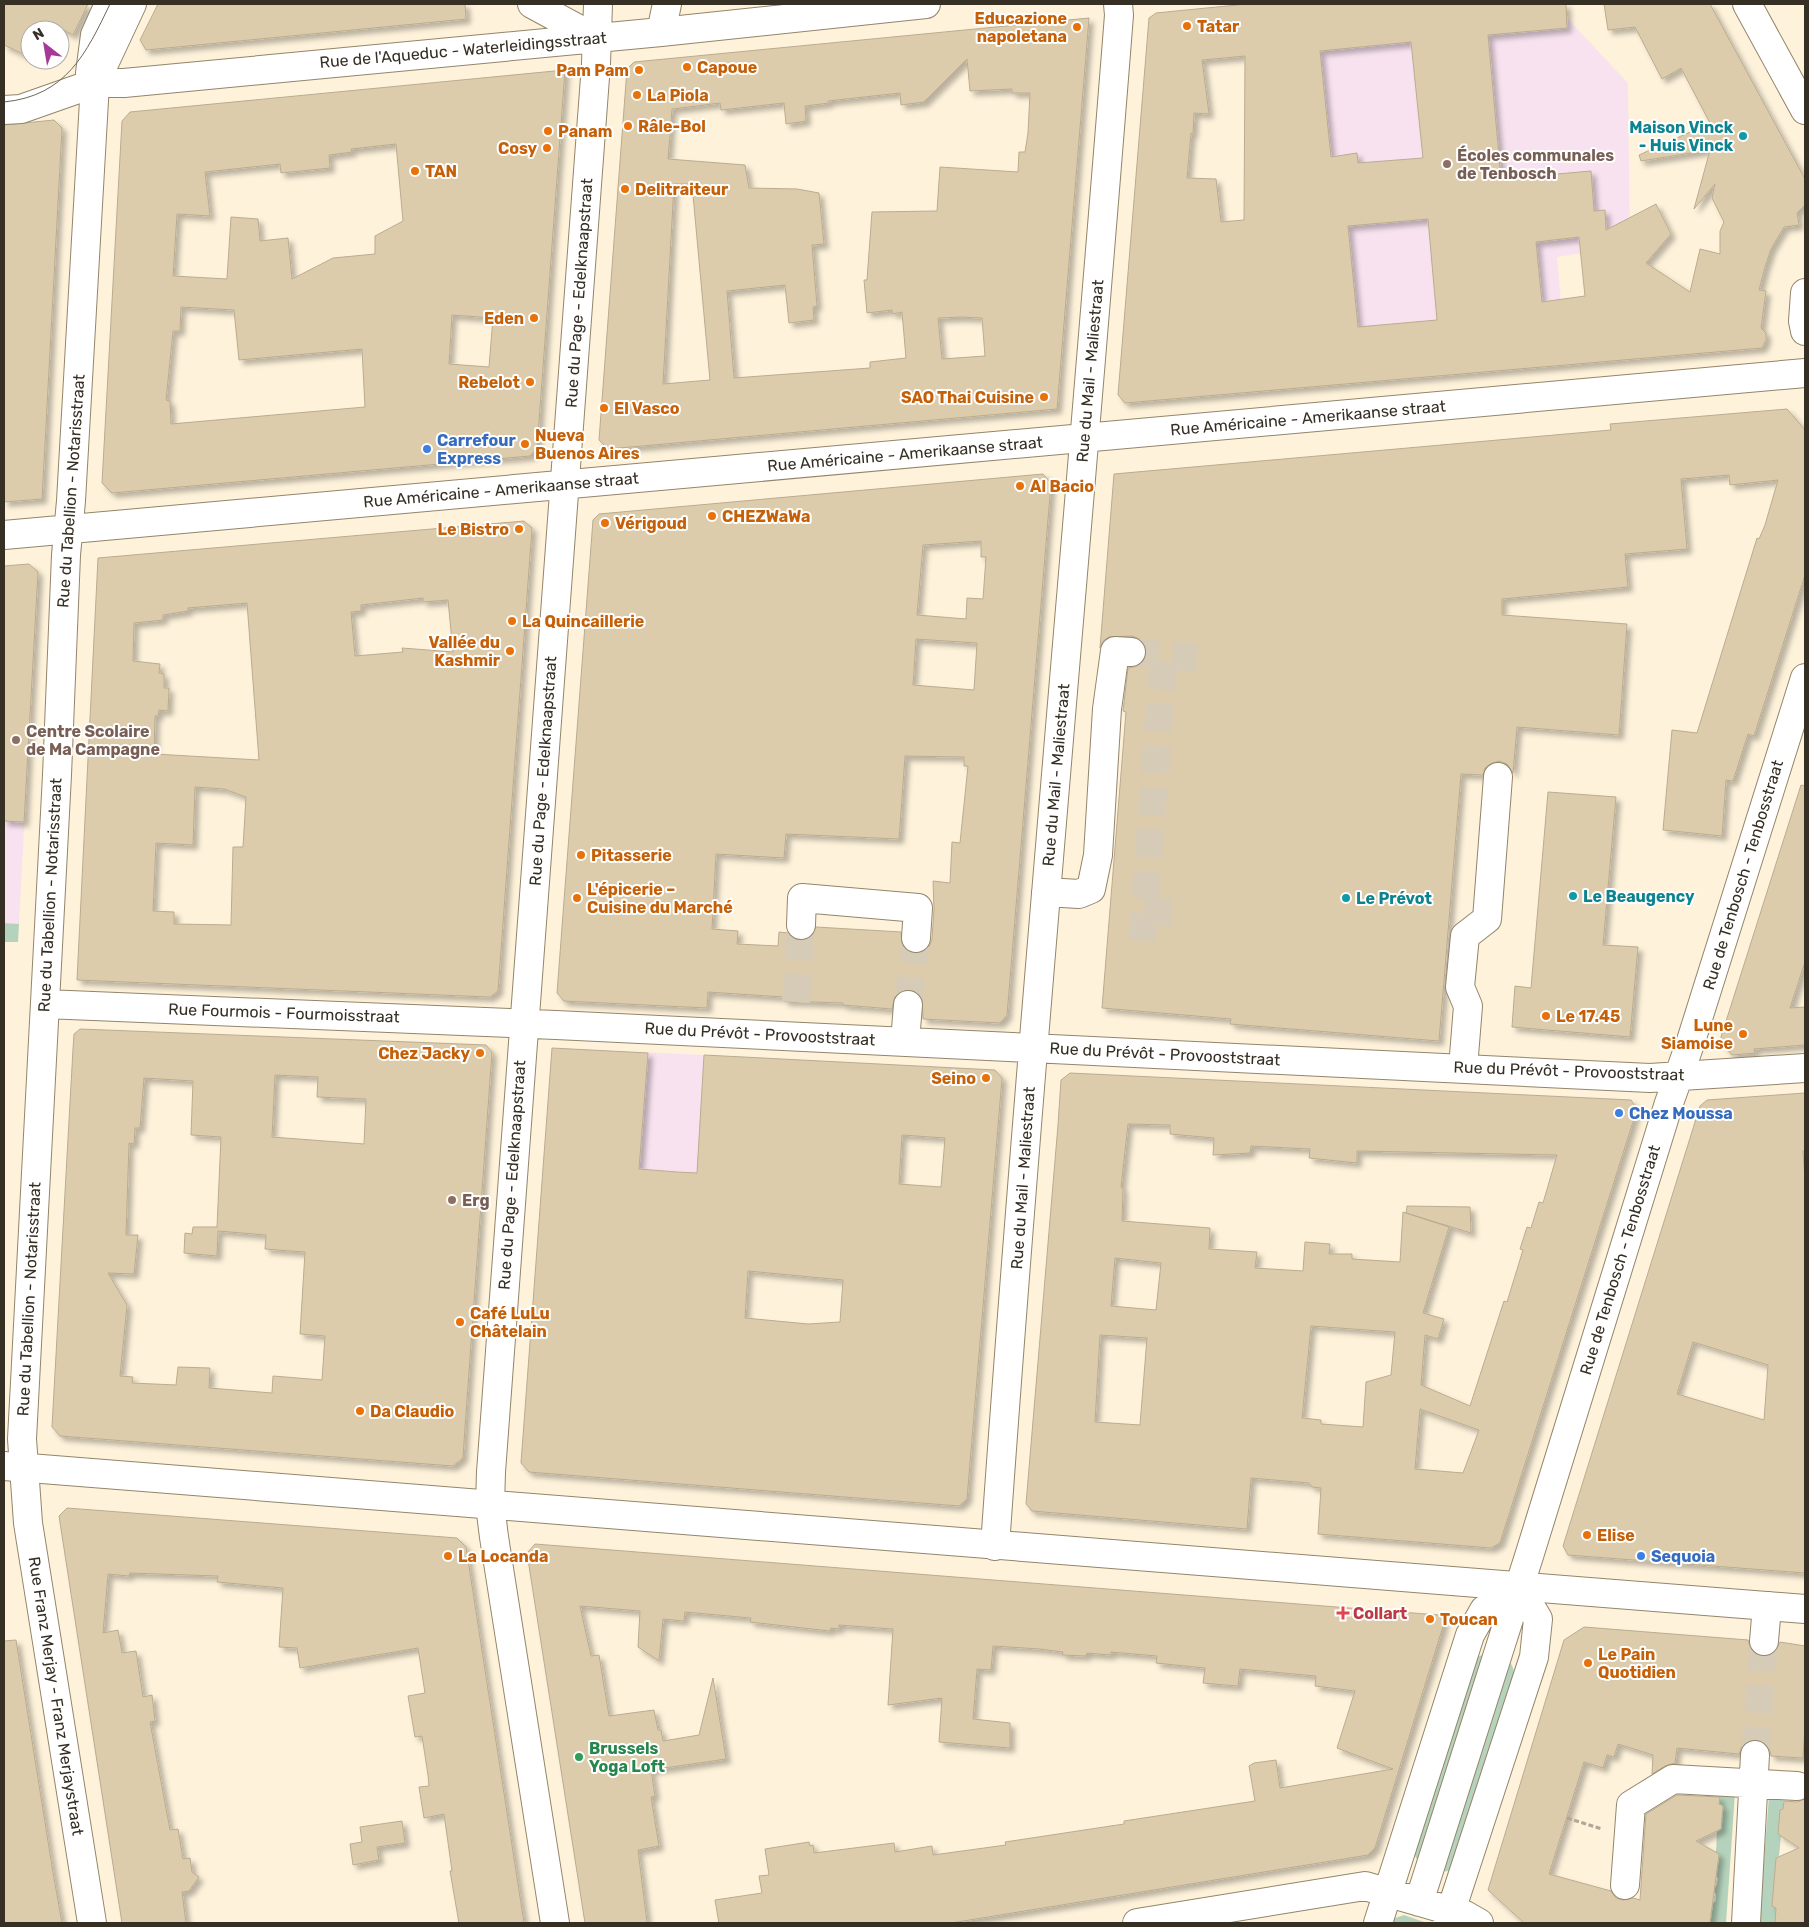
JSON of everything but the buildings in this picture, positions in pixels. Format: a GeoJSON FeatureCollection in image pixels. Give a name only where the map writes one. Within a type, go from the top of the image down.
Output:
{"type":"FeatureCollection","features":[{"type":"Feature","properties":{"kind":"street","name":"Rue du Tabellion - Notarisstraat"},"geometry":{"type":"LineString","coordinates":[[95,83],[90,72],[90,59],[95,35],[109,4]]}},
{"type":"Feature","properties":{"kind":"street","name":"Rue du Tabellion - Notarisstraat"},"geometry":{"type":"LineString","coordinates":[[14,1466],[22,1439],[68,529],[95,83],[132,4]]}},
{"type":"Feature","properties":{"kind":"street"},"geometry":{"type":"LineString","coordinates":[[532,4],[595,38]]}},
{"type":"Feature","properties":{"kind":"street","name":"Rue du Page - Edelknaapstraat"},"geometry":{"type":"LineString","coordinates":[[555,1923],[490,1505],[596,64],[595,38],[598,4]]}},
{"type":"Feature","properties":{"kind":"street"},"geometry":{"type":"LineString","coordinates":[[661,32],[667,4]]}},
{"type":"Feature","properties":{"kind":"street","name":"Rue de l'Aqueduc - Waterleidingsstraat"},"geometry":{"type":"LineString","coordinates":[[4,110],[21,109],[95,83],[124,82],[661,32],[926,4]]}},
{"type":"Feature","properties":{"kind":"street","name":"Rue du Mail - Maliestraat"},"geometry":{"type":"LineString","coordinates":[[995,1546],[1033,1048],[1085,439],[1118,4]]}},
{"type":"Feature","properties":{"kind":"street"},"geometry":{"type":"LineString","coordinates":[[1747,4],[1805,110]]}},
{"type":"Feature","properties":{"kind":"street"},"geometry":{"type":"LineString","coordinates":[[1805,293],[1803,321],[1805,331]]}},
{"type":"Feature","properties":{"kind":"street","name":"Rue Américaine - Amerikaanse straat"},"geometry":{"type":"LineString","coordinates":[[4,535],[1805,373]]}},
{"type":"Feature","properties":{"kind":"street"},"geometry":{"type":"LineString","coordinates":[[1046,892],[1079,894],[1090,889],[1098,855],[1107,709],[1115,651],[1131,652]]}},
{"type":"Feature","properties":{"kind":"street","name":"Rue de Tenbosch - Tenbosstraat"},"geometry":{"type":"LineString","coordinates":[[1419,1902],[1805,678]]}},
{"type":"Feature","properties":{"kind":"street"},"geometry":{"type":"LineString","coordinates":[[1463,1068],[1468,1006],[1460,987],[1465,936],[1488,919],[1498,777]]}},
{"type":"Feature","properties":{"kind":"street"},"geometry":{"type":"LineString","coordinates":[[801,925],[802,898],[918,908],[916,938]]}},
{"type":"Feature","properties":{"kind":"street","name":"Rue Fourmois - Fourmoisstraat"},"geometry":{"type":"LineString","coordinates":[[45,1004],[524,1023]]}},
{"type":"Feature","properties":{"kind":"street"},"geometry":{"type":"LineString","coordinates":[[906,1041],[908,1005]]}},
{"type":"Feature","properties":{"kind":"street","name":"Rue du Prévôt - Provooststraat"},"geometry":{"type":"LineString","coordinates":[[524,1023],[1650,1078],[1805,1068]]}},
{"type":"Feature","properties":{"kind":"street"},"geometry":{"type":"LineString","coordinates":[[14,1466],[995,1546],[1805,1609]]}},
{"type":"Feature","properties":{"kind":"street","name":"Rue Franz Merjay - Franz Merjaystraat"},"geometry":{"type":"LineString","coordinates":[[14,1466],[30,1536],[92,1923]]}},
{"type":"Feature","properties":{"kind":"street"},"geometry":{"type":"LineString","coordinates":[[1378,1923],[1470,1635],[1484,1610],[1519,1587]]}},
{"type":"Feature","properties":{"kind":"street"},"geometry":{"type":"LineString","coordinates":[[1449,1917],[1534,1657],[1538,1619],[1519,1587]]}},
{"type":"Feature","properties":{"kind":"street"},"geometry":{"type":"LineString","coordinates":[[1764,1641],[1767,1606]]}},
{"type":"Feature","properties":{"kind":"street"},"geometry":{"type":"LineString","coordinates":[[1746,1923],[1755,1755]]}},
{"type":"Feature","properties":{"kind":"street"},"geometry":{"type":"LineString","coordinates":[[1626,1885],[1631,1805],[1673,1779],[1797,1786]]}},
{"type":"Feature","properties":{"kind":"street"},"geometry":{"type":"LineString","coordinates":[[1137,1923],[1365,1886],[1419,1902],[1449,1917],[1476,1920],[1480,1923]]}},
{"type":"Feature","properties":{"kind":"path"},"geometry":{"type":"LineString","coordinates":[[1567,1818],[1629,1837]]}},
{"type":"Feature","properties":{"kind":"shaded area","name":"Écoles communales de Tenbosch"},"geometry":{"type":"Polygon","coordinates":[[[1272,4],[1554,4],[1628,83],[1630,245],[1557,257],[1562,313],[1287,389],[1249,6],[1272,4]]]}},
{"type":"Feature","properties":{"kind":"shaded area","name":"Centre Scolaire de Ma Campagne"},"geometry":{"type":"Polygon","coordinates":[[[29,564],[38,572],[19,924],[4,923],[4,566],[29,564]]]}},
{"type":"Feature","properties":{"kind":"shaded area"},"geometry":{"type":"Polygon","coordinates":[[[552,1048],[704,1055],[697,1173],[544,1162],[552,1048]]]}},
{"type":"Feature","properties":{"kind":"green space"},"geometry":{"type":"Polygon","coordinates":[[[4,923],[19,924],[18,942],[4,942],[4,923]]]}},
{"type":"Feature","properties":{"kind":"green space"},"geometry":{"type":"Polygon","coordinates":[[[1484,1654],[1504,1658],[1511,1663],[1514,1673],[1454,1864],[1448,1871],[1438,1872],[1420,1865],[1414,1854],[1476,1658],[1484,1654]]]}},
{"type":"Feature","properties":{"kind":"green space"},"geometry":{"type":"Polygon","coordinates":[[[1720,1792],[1735,1793],[1726,1923],[1710,1923],[1712,1903],[1716,1901],[1713,1887],[1717,1885],[1718,1878],[1714,1876],[1715,1863],[1719,1862],[1719,1854],[1716,1852],[1717,1831],[1721,1829],[1722,1822],[1718,1819],[1719,1815],[1723,1813],[1723,1806],[1719,1804],[1720,1792]]]}},
{"type":"Feature","properties":{"kind":"green space"},"geometry":{"type":"Polygon","coordinates":[[[1769,1796],[1784,1797],[1783,1808],[1780,1810],[1782,1824],[1778,1826],[1778,1833],[1781,1836],[1779,1856],[1776,1858],[1772,1905],[1776,1908],[1775,1923],[1759,1923],[1769,1796]]]}},
{"type":"Feature","properties":{"kind":"green space"},"geometry":{"type":"Polygon","coordinates":[[[1404,1915],[1427,1923],[1391,1923],[1395,1918],[1404,1915]]]}},
{"type":"Feature","properties":{"kind":"tunnel"},"geometry":{"type":"LineString","coordinates":[[1131,652],[1197,658]]}},
{"type":"Feature","properties":{"kind":"tunnel"},"geometry":{"type":"LineString","coordinates":[[1142,941],[1164,655]]}},
{"type":"Feature","properties":{"kind":"tunnel"},"geometry":{"type":"LineString","coordinates":[[1144,911],[1177,913]]}},
{"type":"Feature","properties":{"kind":"tunnel"},"geometry":{"type":"LineString","coordinates":[[796,1002],[801,925]]}},
{"type":"Feature","properties":{"kind":"tunnel"},"geometry":{"type":"LineString","coordinates":[[908,1005],[916,938]]}},
{"type":"Feature","properties":{"kind":"tunnel"},"geometry":{"type":"LineString","coordinates":[[1755,1755],[1764,1641]]}},
{"type":"Feature","properties":{"kind":"tram line"},"geometry":{"type":"LineString","coordinates":[[4,102],[25,98],[43,91],[58,82],[71,70],[92,40],[110,4]]}},
{"type":"Feature","properties":{"kind":"place","name":"Tatar"},"geometry":{"type":"Point","coordinates":[1187,26]}},
{"type":"Feature","properties":{"kind":"place","name":"Educazione napoletana"},"geometry":{"type":"Point","coordinates":[1077,27]}},
{"type":"Feature","properties":{"kind":"place","name":"Capoue"},"geometry":{"type":"Point","coordinates":[687,67]}},
{"type":"Feature","properties":{"kind":"place","name":"Pam Pam"},"geometry":{"type":"Point","coordinates":[639,70]}},
{"type":"Feature","properties":{"kind":"place","name":"La Piola"},"geometry":{"type":"Point","coordinates":[637,95]}},
{"type":"Feature","properties":{"kind":"place","name":"Râle-Bol"},"geometry":{"type":"Point","coordinates":[628,126]}},
{"type":"Feature","properties":{"kind":"place","name":"Panam"},"geometry":{"type":"Point","coordinates":[548,131]}},
{"type":"Feature","properties":{"kind":"place","name":"Maison Vinck - Huis Vinck"},"geometry":{"type":"Point","coordinates":[1743,136]}},
{"type":"Feature","properties":{"kind":"place","name":"Cosy"},"geometry":{"type":"Point","coordinates":[547,148]}},
{"type":"Feature","properties":{"kind":"place","name":"Écoles communales de Tenbosch"},"geometry":{"type":"Point","coordinates":[1447,164]}},
{"type":"Feature","properties":{"kind":"place","name":"TAN"},"geometry":{"type":"Point","coordinates":[415,171]}},
{"type":"Feature","properties":{"kind":"place","name":"Delitraiteur"},"geometry":{"type":"Point","coordinates":[625,189]}},
{"type":"Feature","properties":{"kind":"place","name":"Eden"},"geometry":{"type":"Point","coordinates":[534,318]}},
{"type":"Feature","properties":{"kind":"place","name":"Rebelot"},"geometry":{"type":"Point","coordinates":[530,382]}},
{"type":"Feature","properties":{"kind":"place","name":"SAO Thai Cuisine"},"geometry":{"type":"Point","coordinates":[1044,397]}},
{"type":"Feature","properties":{"kind":"place","name":"El Vasco"},"geometry":{"type":"Point","coordinates":[604,408]}},
{"type":"Feature","properties":{"kind":"place","name":"Nueva Buenos Aires"},"geometry":{"type":"Point","coordinates":[525,444]}},
{"type":"Feature","properties":{"kind":"place","name":"Carrefour Express"},"geometry":{"type":"Point","coordinates":[427,449]}},
{"type":"Feature","properties":{"kind":"place","name":"Al Bacio"},"geometry":{"type":"Point","coordinates":[1020,486]}},
{"type":"Feature","properties":{"kind":"place","name":"CHEZWaWa"},"geometry":{"type":"Point","coordinates":[712,516]}},
{"type":"Feature","properties":{"kind":"place","name":"Vérigoud"},"geometry":{"type":"Point","coordinates":[605,523]}},
{"type":"Feature","properties":{"kind":"place","name":"Le Bistro"},"geometry":{"type":"Point","coordinates":[519,529]}},
{"type":"Feature","properties":{"kind":"place","name":"La Quincaillerie"},"geometry":{"type":"Point","coordinates":[512,621]}},
{"type":"Feature","properties":{"kind":"place","name":"Vallée du Kashmir"},"geometry":{"type":"Point","coordinates":[510,651]}},
{"type":"Feature","properties":{"kind":"place","name":"Centre Scolaire de Ma Campagne"},"geometry":{"type":"Point","coordinates":[16,740]}},
{"type":"Feature","properties":{"kind":"place","name":"Pitasserie"},"geometry":{"type":"Point","coordinates":[581,855]}},
{"type":"Feature","properties":{"kind":"place","name":"Le Beaugency"},"geometry":{"type":"Point","coordinates":[1573,896]}},
{"type":"Feature","properties":{"kind":"place","name":"L'épicerie – Cuisine du Marché"},"geometry":{"type":"Point","coordinates":[577,898]}},
{"type":"Feature","properties":{"kind":"place","name":"Le Prévot"},"geometry":{"type":"Point","coordinates":[1346,898]}},
{"type":"Feature","properties":{"kind":"place","name":"Le 17.45"},"geometry":{"type":"Point","coordinates":[1546,1016]}},
{"type":"Feature","properties":{"kind":"place","name":"Lune Siamoise"},"geometry":{"type":"Point","coordinates":[1743,1034]}},
{"type":"Feature","properties":{"kind":"place","name":"Chez Jacky"},"geometry":{"type":"Point","coordinates":[480,1053]}},
{"type":"Feature","properties":{"kind":"place","name":"Seino"},"geometry":{"type":"Point","coordinates":[986,1078]}},
{"type":"Feature","properties":{"kind":"place","name":"Chez Moussa"},"geometry":{"type":"Point","coordinates":[1619,1113]}},
{"type":"Feature","properties":{"kind":"place","name":"Erg"},"geometry":{"type":"Point","coordinates":[452,1200]}},
{"type":"Feature","properties":{"kind":"place","name":"Café LuLu Châtelain"},"geometry":{"type":"Point","coordinates":[460,1322]}},
{"type":"Feature","properties":{"kind":"place","name":"Da Claudio"},"geometry":{"type":"Point","coordinates":[360,1411]}},
{"type":"Feature","properties":{"kind":"place","name":"Elise"},"geometry":{"type":"Point","coordinates":[1587,1535]}},
{"type":"Feature","properties":{"kind":"place","name":"La Locanda"},"geometry":{"type":"Point","coordinates":[448,1556]}},
{"type":"Feature","properties":{"kind":"place","name":"Sequoia"},"geometry":{"type":"Point","coordinates":[1641,1556]}},
{"type":"Feature","properties":{"kind":"place","name":"Collart"},"geometry":{"type":"Point","coordinates":[1343,1613]}},
{"type":"Feature","properties":{"kind":"place","name":"Toucan"},"geometry":{"type":"Point","coordinates":[1430,1619]}},
{"type":"Feature","properties":{"kind":"place","name":"Le Pain Quotidien"},"geometry":{"type":"Point","coordinates":[1588,1663]}},
{"type":"Feature","properties":{"kind":"place","name":"Brussels Yoga Loft"},"geometry":{"type":"Point","coordinates":[579,1757]}}]}
